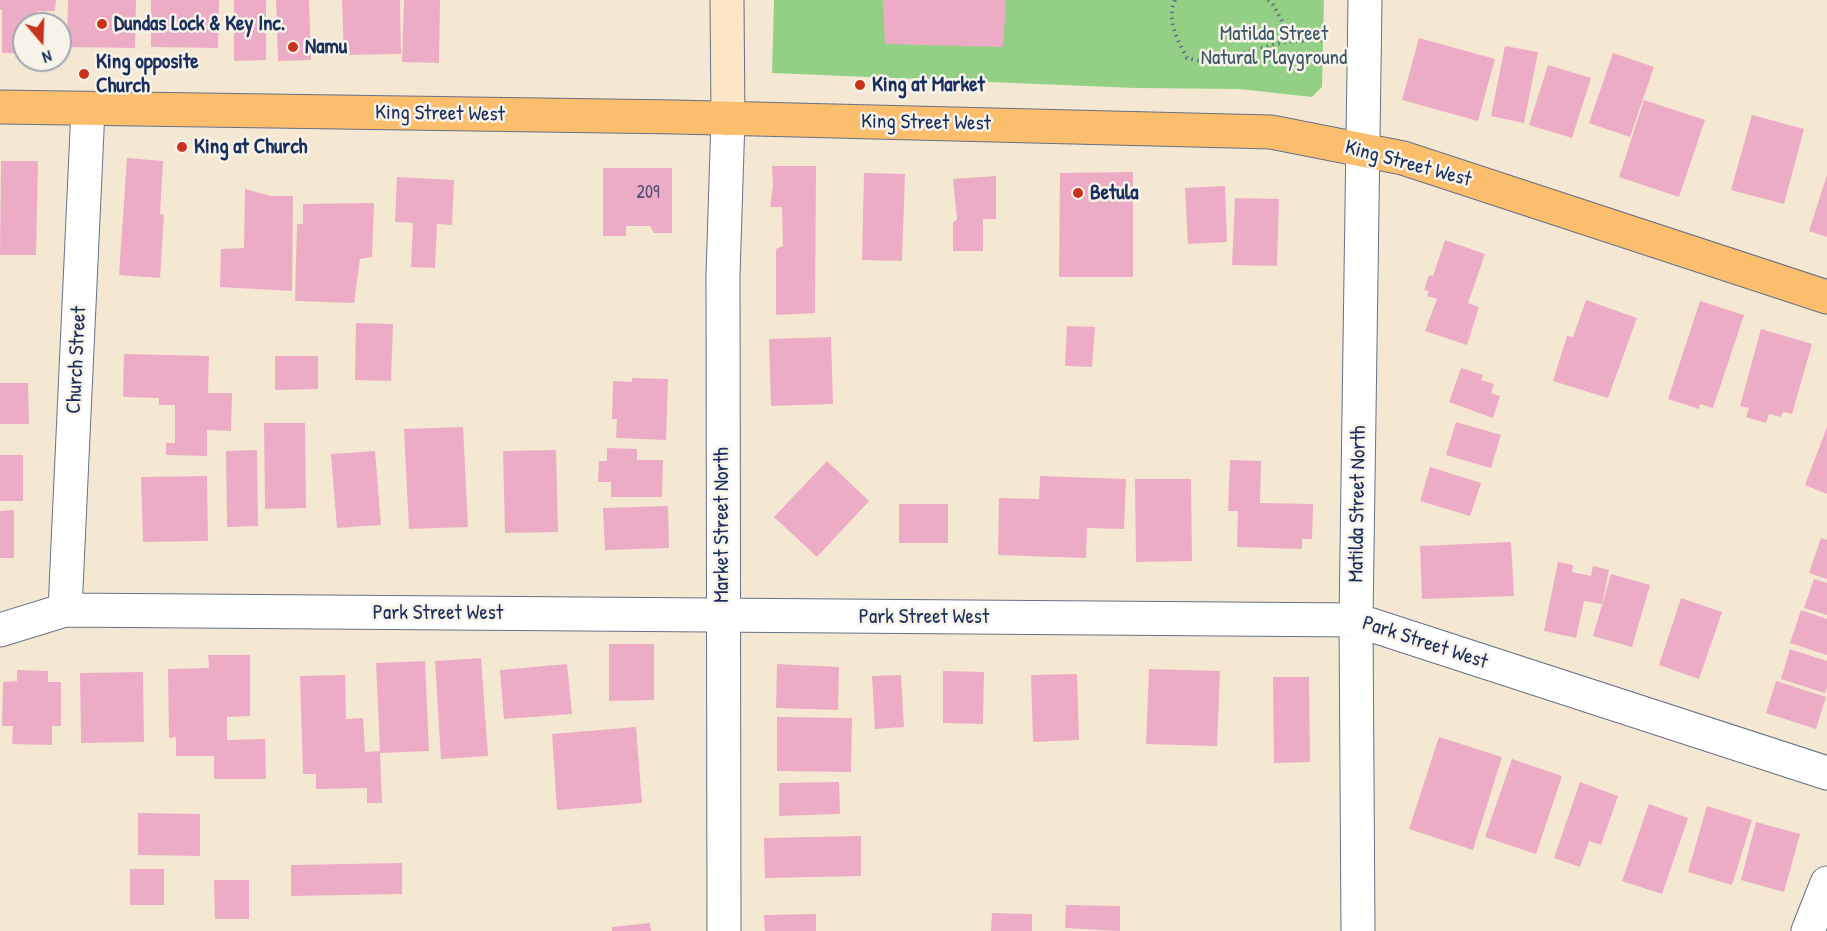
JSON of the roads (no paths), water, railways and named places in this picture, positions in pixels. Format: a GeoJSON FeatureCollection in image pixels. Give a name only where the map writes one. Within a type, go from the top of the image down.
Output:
{"type":"FeatureCollection","features":[{"type":"Feature","properties":{"kind":"main road","name":"King Street West"},"geometry":{"type":"LineString","coordinates":[[0,108],[728,119],[1271,132],[1402,158],[1827,297]]}},
{"type":"Feature","properties":{"kind":"street"},"geometry":{"type":"LineString","coordinates":[[727,0],[728,119]]}},
{"type":"Feature","properties":{"kind":"street","name":"Matilda Street North"},"geometry":{"type":"LineString","coordinates":[[1358,931],[1356,620],[1365,0]]}},
{"type":"Feature","properties":{"kind":"street","name":"Church Street"},"geometry":{"type":"LineString","coordinates":[[65,610],[88,109]]}},
{"type":"Feature","properties":{"kind":"street","name":"Market Street North"},"geometry":{"type":"LineString","coordinates":[[724,931],[723,275],[728,119]]}},
{"type":"Feature","properties":{"kind":"street","name":"Park Street West"},"geometry":{"type":"LineString","coordinates":[[0,630],[65,610],[1356,620],[1827,773]]}},
{"type":"Feature","properties":{"kind":"street"},"geometry":{"type":"LineString","coordinates":[[1808,931],[1827,883]]}},
{"type":"Feature","properties":{"kind":"place","name":"Dundas Lock & Key Inc."},"geometry":{"type":"Point","coordinates":[102,24]}},
{"type":"Feature","properties":{"kind":"place","name":"Namu"},"geometry":{"type":"Point","coordinates":[293,47]}},
{"type":"Feature","properties":{"kind":"place","name":"King opposite Church"},"geometry":{"type":"Point","coordinates":[84,74]}},
{"type":"Feature","properties":{"kind":"place","name":"King at Market"},"geometry":{"type":"Point","coordinates":[860,85]}},
{"type":"Feature","properties":{"kind":"place","name":"King at Church"},"geometry":{"type":"Point","coordinates":[182,147]}},
{"type":"Feature","properties":{"kind":"place","name":"Betula"},"geometry":{"type":"Point","coordinates":[1078,193]}},
{"type":"Feature","properties":{"kind":"park label","name":"Matilda Street Natural Playground"},"geometry":{"type":"Point","coordinates":[1274,46]}}]}
